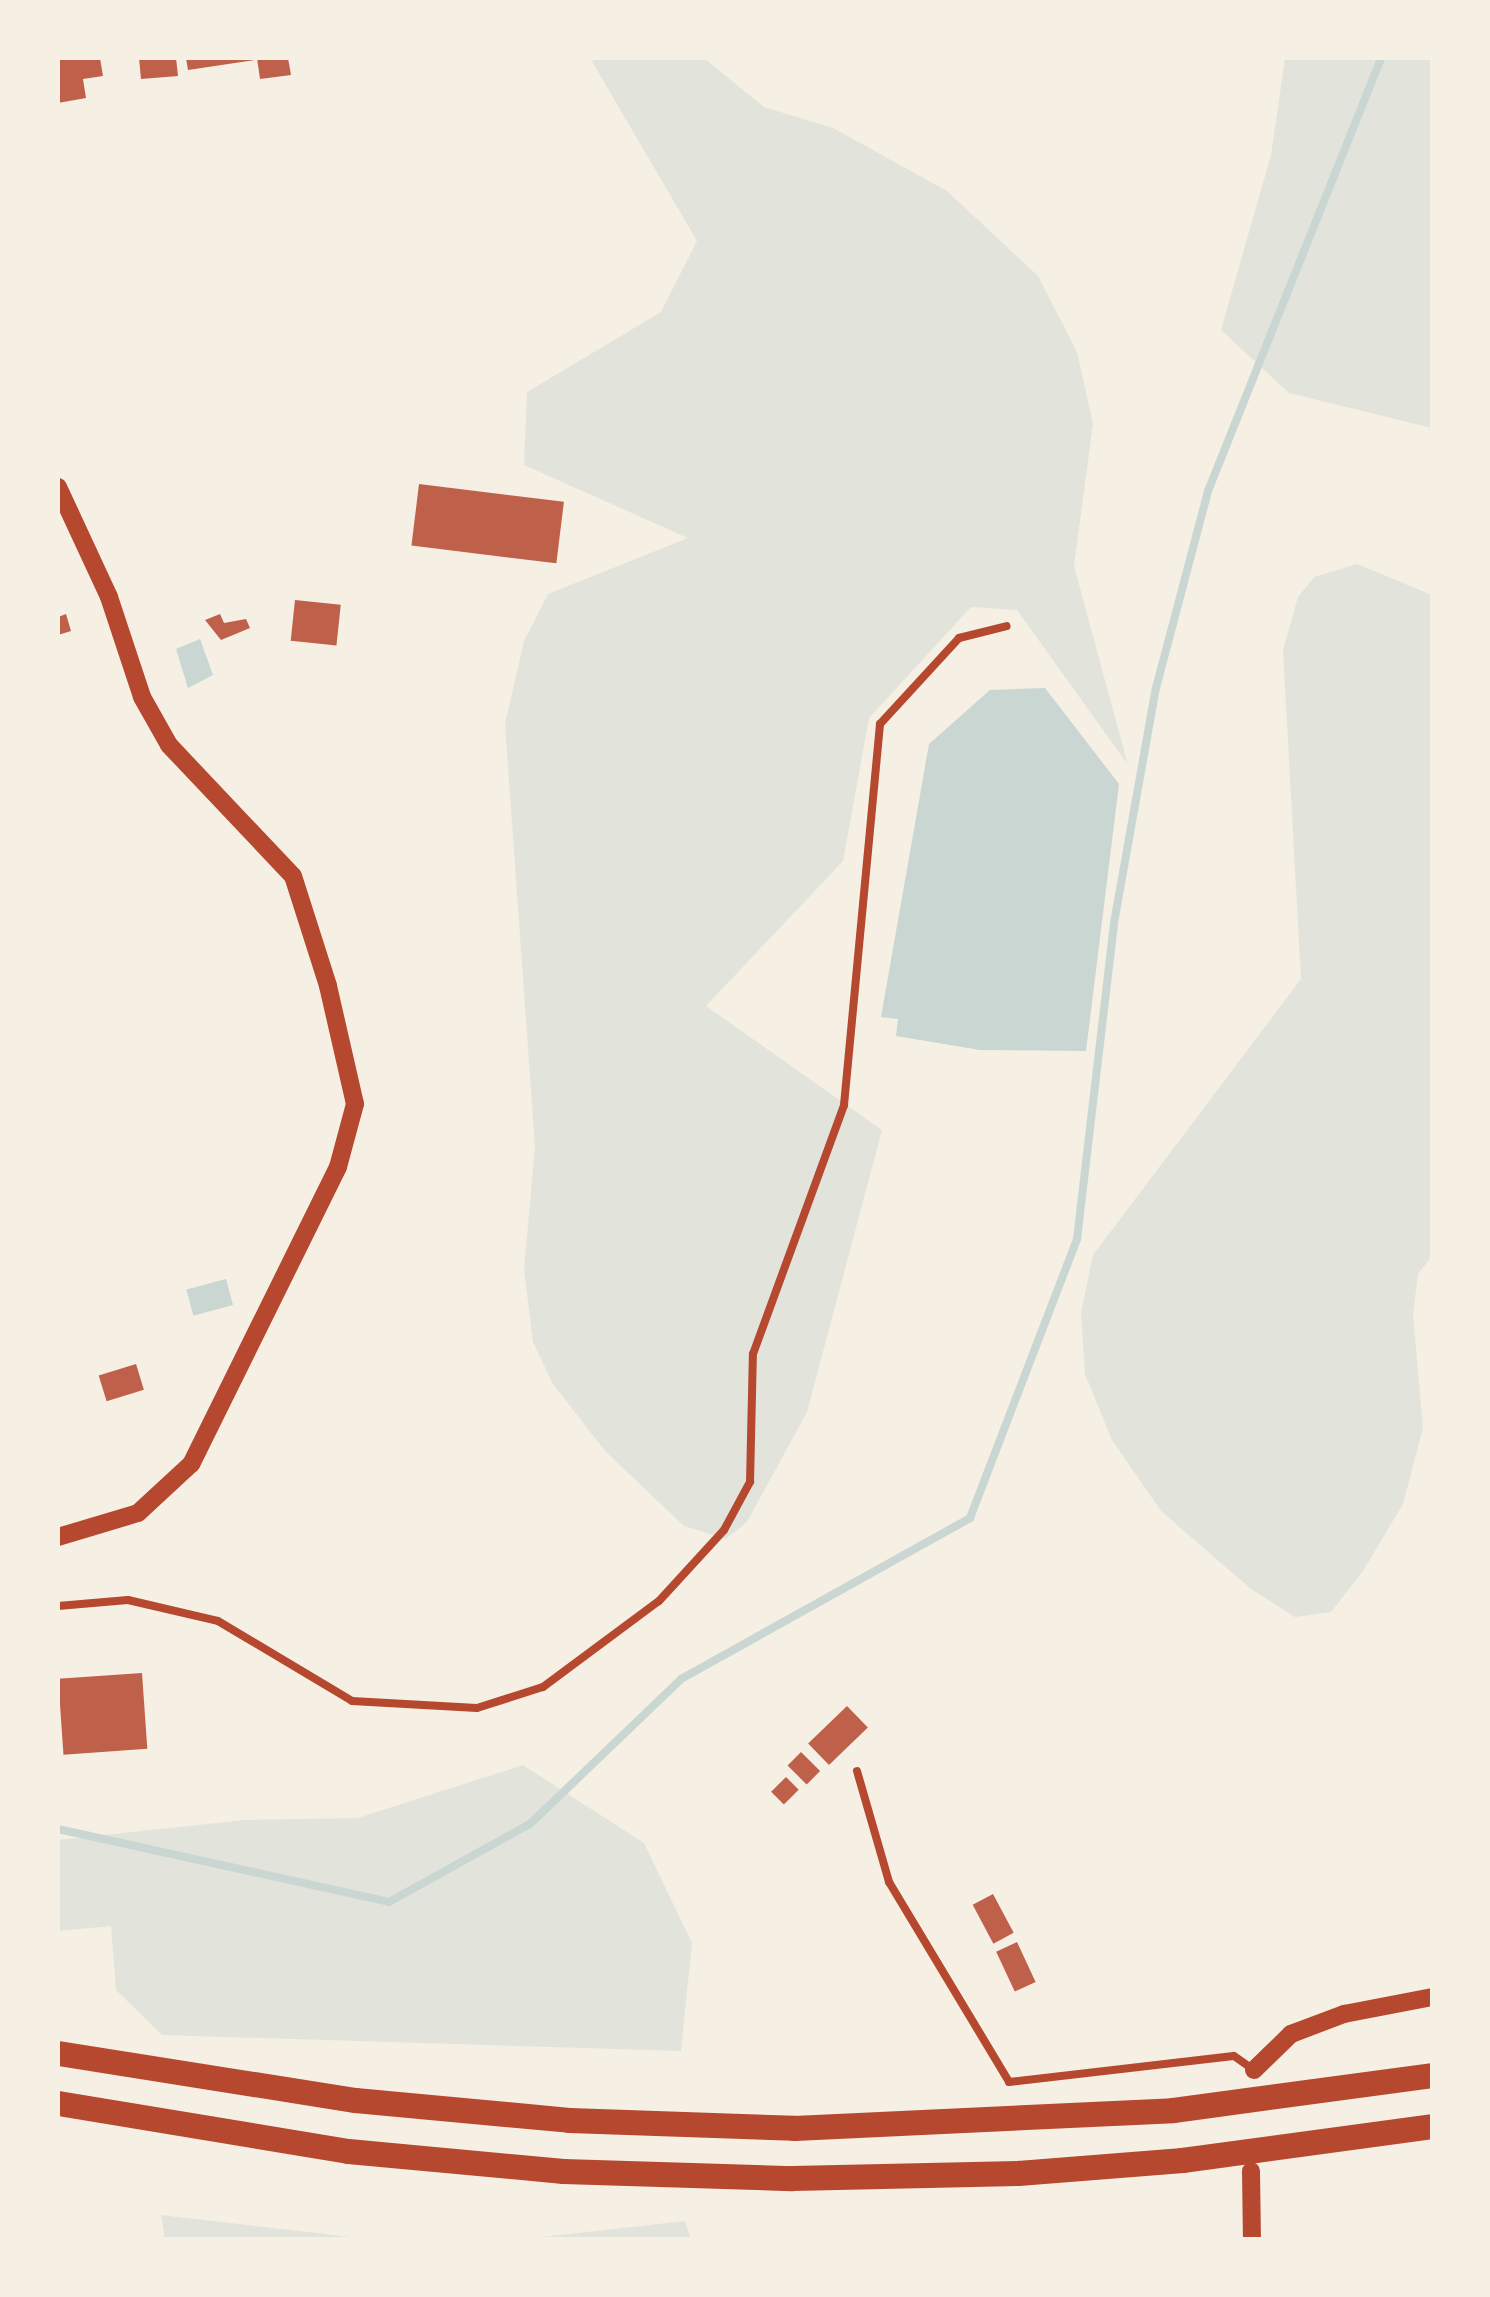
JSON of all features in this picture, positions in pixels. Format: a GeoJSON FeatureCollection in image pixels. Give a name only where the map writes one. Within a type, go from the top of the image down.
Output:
{"type":"FeatureCollection","features":[{"type":"Feature","properties":{"kind":"highway"},"geometry":{"type":"LineString","coordinates":[[58,2052],[355,2100],[570,2120],[794,2128],[1155,2112],[1432,2074]]}},
{"type":"Feature","properties":{"kind":"highway"},"geometry":{"type":"LineString","coordinates":[[58,2104],[348,2151],[563,2171],[792,2178],[1018,2172],[1182,2160],[1432,2126]]}},
{"type":"Feature","properties":{"kind":"street"},"geometry":{"type":"LineString","coordinates":[[58,487],[109,597],[142,697],[169,745],[293,876],[328,986],[355,1104],[338,1167],[192,1464],[138,1513],[58,1537]]}},
{"type":"Feature","properties":{"kind":"street"},"geometry":{"type":"LineString","coordinates":[[1254,2070],[1290,2034],[1344,2014],[1432,1997]]}},
{"type":"Feature","properties":{"kind":"street"},"geometry":{"type":"LineString","coordinates":[[1250,2171],[1252,2240]]}},
{"type":"Feature","properties":{"kind":"lane"},"geometry":{"type":"LineString","coordinates":[[58,1606],[128,1600],[218,1621],[352,1700],[477,1708],[543,1687],[659,1601],[724,1530],[750,1482],[753,1354],[844,1105],[880,724],[960,638],[1007,626]]}},
{"type":"Feature","properties":{"kind":"lane"},"geometry":{"type":"LineString","coordinates":[[857,1771],[890,1882],[1009,2082],[1234,2056],[1254,2070]]}},
{"type":"Feature","properties":{"kind":"shaded area"},"geometry":{"type":"Polygon","coordinates":[[[590,58],[704,58],[764,107],[833,128],[947,191],[1038,276],[1077,352],[1093,424],[1074,566],[1128,765],[1017,610],[971,607],[869,718],[843,861],[706,1006],[882,1130],[807,1412],[747,1522],[726,1539],[684,1526],[605,1451],[553,1384],[533,1342],[524,1270],[535,1147],[505,724],[524,641],[548,594],[688,538],[524,465],[527,392],[661,312],[697,241],[590,58]]]}},
{"type":"Feature","properties":{"kind":"shaded area"},"geometry":{"type":"Polygon","coordinates":[[[1285,58],[1432,58],[1432,428],[1289,393],[1221,330],[1271,155],[1285,58]]]}},
{"type":"Feature","properties":{"kind":"shaded area"},"geometry":{"type":"Polygon","coordinates":[[[1357,564],[1432,595],[1432,1256],[1418,1274],[1413,1315],[1423,1428],[1403,1504],[1363,1571],[1331,1612],[1295,1617],[1251,1589],[1161,1511],[1112,1440],[1085,1374],[1081,1312],[1093,1255],[1301,979],[1283,650],[1298,597],[1314,577],[1357,564]]]}},
{"type":"Feature","properties":{"kind":"shaded area"},"geometry":{"type":"Polygon","coordinates":[[[200,639],[213,675],[188,688],[176,649],[200,639]]]}},
{"type":"Feature","properties":{"kind":"shaded area"},"geometry":{"type":"Polygon","coordinates":[[[1045,688],[1119,784],[1086,1051],[980,1050],[896,1036],[898,1019],[881,1017],[929,744],[990,690],[1045,688]]]}},
{"type":"Feature","properties":{"kind":"shaded area"},"geometry":{"type":"Polygon","coordinates":[[[226,1279],[233,1305],[193,1316],[186,1290],[226,1279]]]}},
{"type":"Feature","properties":{"kind":"shaded area"},"geometry":{"type":"Polygon","coordinates":[[[523,1765],[644,1843],[692,1943],[681,2051],[162,2035],[116,1990],[111,1926],[58,1931],[58,1840],[244,1820],[358,1818],[523,1765]]]}},
{"type":"Feature","properties":{"kind":"shaded area"},"geometry":{"type":"Polygon","coordinates":[[[161,2215],[368,2239],[165,2239],[161,2215]]]}},
{"type":"Feature","properties":{"kind":"shaded area"},"geometry":{"type":"Polygon","coordinates":[[[685,2221],[691,2239],[524,2239],[685,2221]]]}},
{"type":"Feature","properties":{"kind":"building"},"geometry":{"type":"Polygon","coordinates":[[[58,58],[100,58],[103,76],[83,79],[86,98],[58,103],[58,58]]]}},
{"type":"Feature","properties":{"kind":"building"},"geometry":{"type":"Polygon","coordinates":[[[139,58],[176,58],[178,76],[141,79],[139,58]]]}},
{"type":"Feature","properties":{"kind":"building"},"geometry":{"type":"Polygon","coordinates":[[[186,58],[255,58],[255,60],[188,70],[186,58]]]}},
{"type":"Feature","properties":{"kind":"building"},"geometry":{"type":"Polygon","coordinates":[[[257,58],[288,58],[291,75],[260,79],[257,58]]]}},
{"type":"Feature","properties":{"kind":"building"},"geometry":{"type":"Polygon","coordinates":[[[419,484],[564,502],[556,563],[411,546],[419,484]]]}},
{"type":"Feature","properties":{"kind":"building"},"geometry":{"type":"Polygon","coordinates":[[[295,600],[341,605],[336,646],[291,641],[295,600]]]}},
{"type":"Feature","properties":{"kind":"building"},"geometry":{"type":"Polygon","coordinates":[[[66,614],[71,631],[58,635],[58,617],[66,614]]]}},
{"type":"Feature","properties":{"kind":"building"},"geometry":{"type":"Polygon","coordinates":[[[220,614],[224,623],[246,619],[250,628],[221,640],[205,620],[220,614]]]}},
{"type":"Feature","properties":{"kind":"building"},"geometry":{"type":"Polygon","coordinates":[[[136,1364],[144,1390],[107,1401],[99,1375],[136,1364]]]}},
{"type":"Feature","properties":{"kind":"building"},"geometry":{"type":"Polygon","coordinates":[[[142,1673],[147,1749],[64,1755],[58,1679],[142,1673]]]}},
{"type":"Feature","properties":{"kind":"building"},"geometry":{"type":"Polygon","coordinates":[[[847,1706],[868,1728],[829,1765],[808,1744],[847,1706]]]}},
{"type":"Feature","properties":{"kind":"building"},"geometry":{"type":"Polygon","coordinates":[[[801,1752],[820,1771],[807,1785],[788,1765],[801,1752]]]}},
{"type":"Feature","properties":{"kind":"building"},"geometry":{"type":"Polygon","coordinates":[[[786,1777],[799,1790],[784,1805],[771,1792],[786,1777]]]}},
{"type":"Feature","properties":{"kind":"building"},"geometry":{"type":"Polygon","coordinates":[[[993,1894],[1014,1933],[993,1944],[973,1905],[993,1894]]]}},
{"type":"Feature","properties":{"kind":"building"},"geometry":{"type":"Polygon","coordinates":[[[1017,1942],[1036,1982],[1015,1992],[996,1952],[1017,1942]]]}},
{"type":"Feature","properties":{"kind":"waterway"},"geometry":{"type":"LineString","coordinates":[[58,1829],[389,1902],[530,1824],[681,1679],[970,1518],[1077,1239],[1114,923],[1156,688],[1208,491],[1381,58]]}}]}
